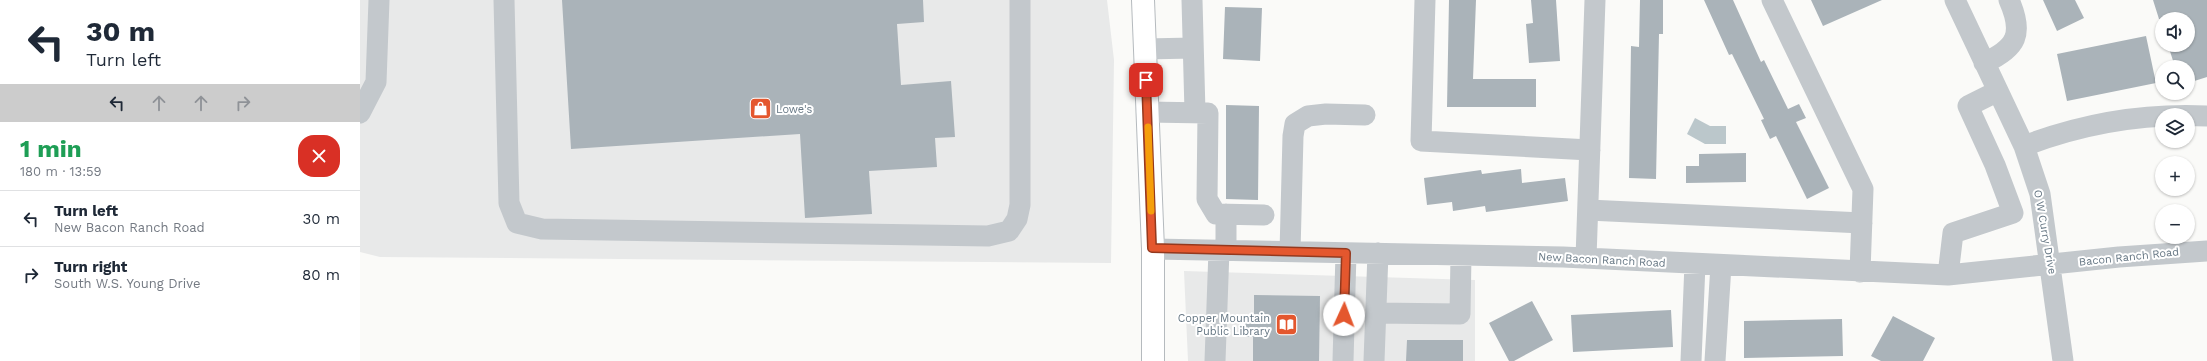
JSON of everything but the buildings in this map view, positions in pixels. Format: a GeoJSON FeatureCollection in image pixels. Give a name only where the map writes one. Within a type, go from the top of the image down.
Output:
{"type":"FeatureCollection","features":[{"type":"Feature","properties":{"kind":"main road"},"geometry":{"type":"LineString","coordinates":[[1143,0],[1152,248],[1152,361]]}},
{"type":"Feature","properties":{"kind":"street"},"geometry":{"type":"LineString","coordinates":[[360,113],[376,82],[379,0]]}},
{"type":"Feature","properties":{"kind":"street"},"geometry":{"type":"LineString","coordinates":[[504,0],[509,203],[517,222],[542,229],[988,236],[1009,231],[1017,219],[1020,206],[1020,0]]}},
{"type":"Feature","properties":{"kind":"street"},"geometry":{"type":"LineString","coordinates":[[1192,0],[1195,112]]}},
{"type":"Feature","properties":{"kind":"street"},"geometry":{"type":"LineString","coordinates":[[1425,0],[1421,141],[1590,150]]}},
{"type":"Feature","properties":{"kind":"street"},"geometry":{"type":"LineString","coordinates":[[1586,258],[1595,0]]}},
{"type":"Feature","properties":{"kind":"street"},"geometry":{"type":"LineString","coordinates":[[1772,0],[1863,189],[1860,272]]}},
{"type":"Feature","properties":{"kind":"street","name":"O W Curry Drive"},"geometry":{"type":"LineString","coordinates":[[1955,0],[2024,146],[2040,194],[2052,265],[2063,361]]}},
{"type":"Feature","properties":{"kind":"street"},"geometry":{"type":"LineString","coordinates":[[1984,63],[2000,55],[2012,44],[2018,31],[2016,15],[2009,0]]}},
{"type":"Feature","properties":{"kind":"street"},"geometry":{"type":"LineString","coordinates":[[1145,49],[1193,48]]}},
{"type":"Feature","properties":{"kind":"street"},"geometry":{"type":"LineString","coordinates":[[1948,275],[1953,233],[2013,213],[1995,165],[1968,106],[1998,91]]}},
{"type":"Feature","properties":{"kind":"street"},"geometry":{"type":"LineString","coordinates":[[1147,112],[1208,113],[1207,199],[1216,214],[1264,215]]}},
{"type":"Feature","properties":{"kind":"street"},"geometry":{"type":"LineString","coordinates":[[1290,252],[1293,136],[1295,124],[1308,116],[1326,114],[1365,115]]}},
{"type":"Feature","properties":{"kind":"street"},"geometry":{"type":"LineString","coordinates":[[2024,146],[2052,135],[2110,122],[2168,114],[2207,116]]}},
{"type":"Feature","properties":{"kind":"street"},"geometry":{"type":"LineString","coordinates":[[1588,210],[1862,223]]}},
{"type":"Feature","properties":{"kind":"street"},"geometry":{"type":"LineString","coordinates":[[1215,361],[1226,214]]}},
{"type":"Feature","properties":{"kind":"street","name":"New Bacon Ranch Road"},"geometry":{"type":"LineString","coordinates":[[1152,248],[1586,258],[1948,275],[2052,265]]}},
{"type":"Feature","properties":{"kind":"street","name":"Bacon Ranch Road"},"geometry":{"type":"LineString","coordinates":[[2052,265],[2207,251]]}},
{"type":"Feature","properties":{"kind":"street"},"geometry":{"type":"LineString","coordinates":[[1343,361],[1346,253]]}},
{"type":"Feature","properties":{"kind":"street"},"geometry":{"type":"LineString","coordinates":[[1374,361],[1378,253]]}},
{"type":"Feature","properties":{"kind":"street"},"geometry":{"type":"LineString","coordinates":[[1376,312],[1460,314],[1461,255]]}},
{"type":"Feature","properties":{"kind":"street"},"geometry":{"type":"LineString","coordinates":[[1691,361],[1695,264]]}},
{"type":"Feature","properties":{"kind":"street"},"geometry":{"type":"LineString","coordinates":[[1715,361],[1721,265]]}},
{"type":"Feature","properties":{"kind":"shaded area"},"geometry":{"type":"Polygon","coordinates":[[[360,0],[1107,0],[1114,60],[1111,263],[380,257],[360,252],[360,0]]]}},
{"type":"Feature","properties":{"kind":"shaded area"},"geometry":{"type":"Polygon","coordinates":[[[1695,118],[1710,126],[1726,126],[1726,144],[1705,144],[1687,134],[1695,118]]]}},
{"type":"Feature","properties":{"kind":"shaded area"},"geometry":{"type":"Polygon","coordinates":[[[1184,271],[1475,280],[1475,361],[1188,361],[1184,271]]]}},
{"type":"Feature","properties":{"kind":"slow traffic"},"geometry":{"type":"LineString","coordinates":[[1148,127],[1151,211]]}},
{"type":"Feature","properties":{"kind":"place","name":"Lowe's"},"geometry":{"type":"Point","coordinates":[761,109]}},
{"type":"Feature","properties":{"kind":"place","name":"Copper Mountain Public Library"},"geometry":{"type":"Point","coordinates":[1286,324]}},
{"type":"Feature","properties":{"kind":"route"},"geometry":{"type":"LineString","coordinates":[[1146,80],[1152,248],[1346,253],[1344,315]]}}]}
